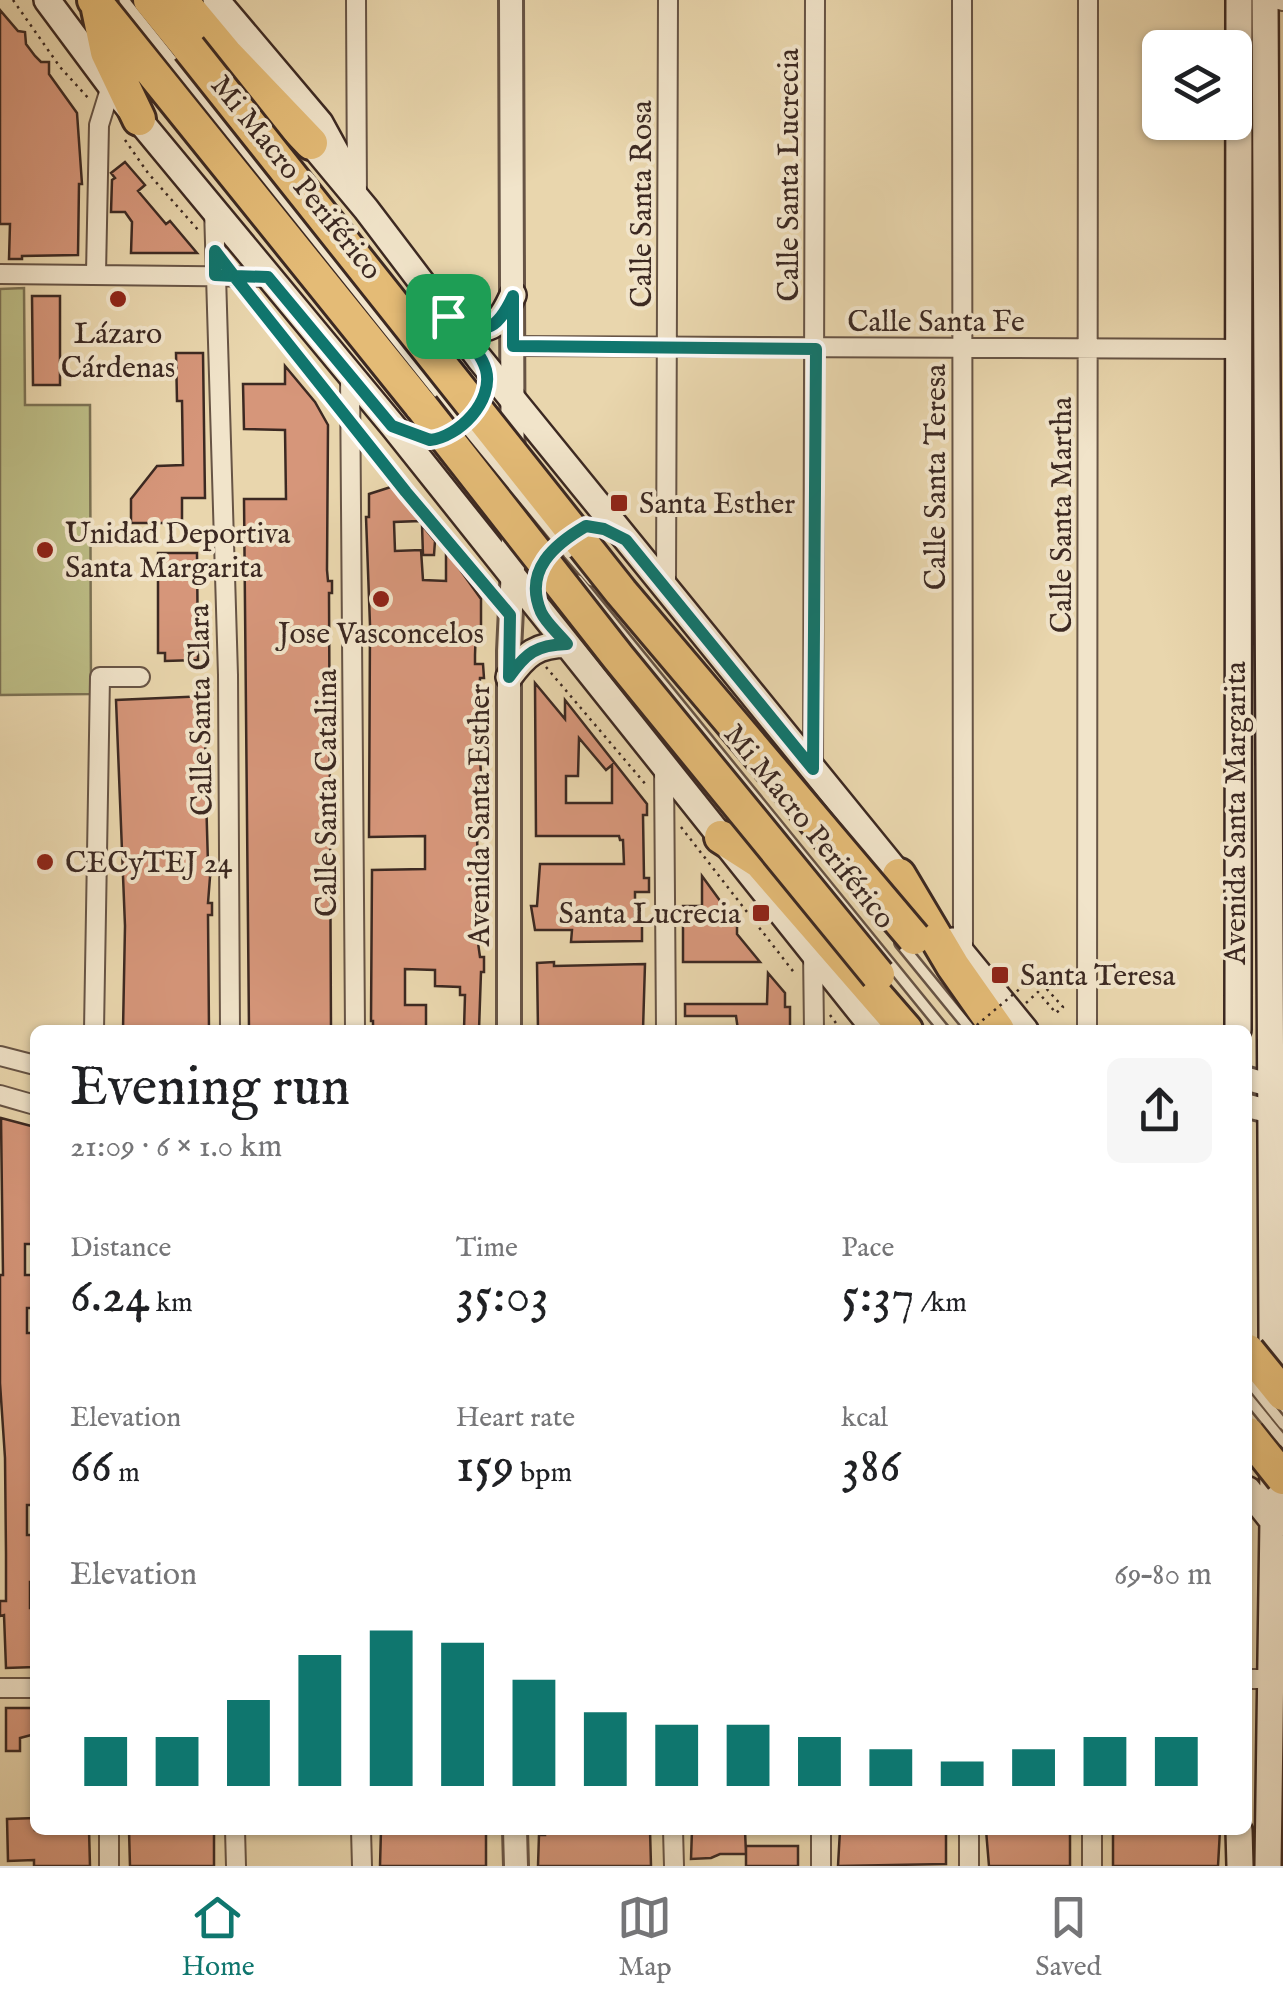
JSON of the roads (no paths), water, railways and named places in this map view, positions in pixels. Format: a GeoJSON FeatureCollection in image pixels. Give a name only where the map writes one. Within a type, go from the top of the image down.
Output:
{"type":"FeatureCollection","features":[{"type":"Feature","properties":{"kind":"highway"},"geometry":{"type":"LineString","coordinates":[[150,0],[621,592],[904,937],[983,1025]]}},
{"type":"Feature","properties":{"kind":"highway"},"geometry":{"type":"LineString","coordinates":[[182,0],[226,54],[310,143]]}},
{"type":"Feature","properties":{"kind":"highway"},"geometry":{"type":"LineString","coordinates":[[106,1],[154,72],[618,657],[916,1025]]}},
{"type":"Feature","properties":{"kind":"highway"},"geometry":{"type":"LineString","coordinates":[[106,1],[107,52],[132,130]]}},
{"type":"Feature","properties":{"kind":"highway"},"geometry":{"type":"LineString","coordinates":[[721,837],[760,862],[902,1025]]}},
{"type":"Feature","properties":{"kind":"highway"},"geometry":{"type":"LineString","coordinates":[[899,875],[953,966],[994,1025]]}},
{"type":"Feature","properties":{"kind":"highway"},"geometry":{"type":"LineString","coordinates":[[1267,1344],[1283,1394]]}},
{"type":"Feature","properties":{"kind":"highway"},"geometry":{"type":"LineString","coordinates":[[1252,1446],[1270,1501]]}},
{"type":"Feature","properties":{"kind":"main road"},"geometry":{"type":"LineString","coordinates":[[47,0],[111,86],[132,130],[214,209],[872,1025]]}},
{"type":"Feature","properties":{"kind":"main road","name":"Avenida Santa Margarita"},"geometry":{"type":"LineString","coordinates":[[1238,1025],[1239,0]]}},
{"type":"Feature","properties":{"kind":"main road","name":"Avenida Santa Margarita"},"geometry":{"type":"LineString","coordinates":[[1264,0],[1275,421],[1275,716],[1267,1084],[1270,1501],[1259,1679],[1268,1866]]}},
{"type":"Feature","properties":{"kind":"main road"},"geometry":{"type":"LineString","coordinates":[[225,4],[320,123],[357,197]]}},
{"type":"Feature","properties":{"kind":"main road"},"geometry":{"type":"LineString","coordinates":[[310,143],[357,197],[479,358],[1021,1025]]}},
{"type":"Feature","properties":{"kind":"main road"},"geometry":{"type":"LineString","coordinates":[[448,316],[476,330],[489,328],[504,314],[513,296]]}},
{"type":"Feature","properties":{"kind":"main road"},"geometry":{"type":"LineString","coordinates":[[392,426],[418,437],[462,427],[478,405],[486,371],[479,358]]}},
{"type":"Feature","properties":{"kind":"main road"},"geometry":{"type":"LineString","coordinates":[[450,429],[455,438],[477,430],[496,414],[511,393]]}},
{"type":"Feature","properties":{"kind":"main road"},"geometry":{"type":"LineString","coordinates":[[540,611],[538,588],[546,556],[554,545],[586,526]]}},
{"type":"Feature","properties":{"kind":"main road"},"geometry":{"type":"LineString","coordinates":[[512,576],[526,552],[544,536],[567,527],[604,529],[626,540]]}},
{"type":"Feature","properties":{"kind":"main road"},"geometry":{"type":"LineString","coordinates":[[509,677],[527,652],[544,644],[567,644]]}},
{"type":"Feature","properties":{"kind":"main road"},"geometry":{"type":"LineString","coordinates":[[1252,1300],[1270,1276]]}},
{"type":"Feature","properties":{"kind":"main road"},"geometry":{"type":"LineString","coordinates":[[1252,1313],[1267,1344]]}},
{"type":"Feature","properties":{"kind":"main road"},"geometry":{"type":"LineString","coordinates":[[1239,1835],[1240,1866]]}},
{"type":"Feature","properties":{"kind":"street"},"geometry":{"type":"LineString","coordinates":[[356,0],[357,197]]}},
{"type":"Feature","properties":{"kind":"street","name":"Avenida Santa Esther"},"geometry":{"type":"LineString","coordinates":[[509,1025],[511,0]]}},
{"type":"Feature","properties":{"kind":"street","name":"Calle Santa Rosa"},"geometry":{"type":"LineString","coordinates":[[666,589],[668,0]]}},
{"type":"Feature","properties":{"kind":"street","name":"Calle Santa Lucrecia"},"geometry":{"type":"LineString","coordinates":[[813,769],[816,0]]}},
{"type":"Feature","properties":{"kind":"street","name":"Calle Santa Teresa"},"geometry":{"type":"LineString","coordinates":[[962,0],[963,954]]}},
{"type":"Feature","properties":{"kind":"street","name":"Calle Santa Martha"},"geometry":{"type":"LineString","coordinates":[[1087,1025],[1088,0]]}},
{"type":"Feature","properties":{"kind":"street"},"geometry":{"type":"LineString","coordinates":[[96,273],[100,112],[111,86]]}},
{"type":"Feature","properties":{"kind":"street","name":"Calle Santa Clara"},"geometry":{"type":"LineString","coordinates":[[214,209],[215,251],[225,276],[230,1025]]}},
{"type":"Feature","properties":{"kind":"street"},"geometry":{"type":"LineString","coordinates":[[0,274],[268,277]]}},
{"type":"Feature","properties":{"kind":"street","name":"Calle Santa Fe"},"geometry":{"type":"LineString","coordinates":[[513,346],[1239,349]]}},
{"type":"Feature","properties":{"kind":"street","name":"Calle Santa Catalina"},"geometry":{"type":"LineString","coordinates":[[350,375],[355,1025]]}},
{"type":"Feature","properties":{"kind":"street"},"geometry":{"type":"LineString","coordinates":[[1239,415],[1275,421]]}},
{"type":"Feature","properties":{"kind":"street"},"geometry":{"type":"LineString","coordinates":[[94,1025],[100,676],[140,677]]}},
{"type":"Feature","properties":{"kind":"street"},"geometry":{"type":"LineString","coordinates":[[664,766],[666,1025]]}},
{"type":"Feature","properties":{"kind":"street"},"geometry":{"type":"LineString","coordinates":[[813,952],[814,1025]]}},
{"type":"Feature","properties":{"kind":"street"},"geometry":{"type":"LineString","coordinates":[[0,1056],[30,1064]]}},
{"type":"Feature","properties":{"kind":"street"},"geometry":{"type":"LineString","coordinates":[[0,1095],[30,1104]]}},
{"type":"Feature","properties":{"kind":"street"},"geometry":{"type":"LineString","coordinates":[[0,1688],[30,1688]]}},
{"type":"Feature","properties":{"kind":"street"},"geometry":{"type":"LineString","coordinates":[[109,1835],[110,1866]]}},
{"type":"Feature","properties":{"kind":"street"},"geometry":{"type":"LineString","coordinates":[[235,1835],[236,1866]]}},
{"type":"Feature","properties":{"kind":"street"},"geometry":{"type":"LineString","coordinates":[[361,1835],[362,1866]]}},
{"type":"Feature","properties":{"kind":"street"},"geometry":{"type":"LineString","coordinates":[[515,1835],[516,1866]]}},
{"type":"Feature","properties":{"kind":"street"},"geometry":{"type":"LineString","coordinates":[[673,1835],[674,1866]]}},
{"type":"Feature","properties":{"kind":"street"},"geometry":{"type":"LineString","coordinates":[[821,1835],[821,1866]]}},
{"type":"Feature","properties":{"kind":"street"},"geometry":{"type":"LineString","coordinates":[[968,1835],[969,1866]]}},
{"type":"Feature","properties":{"kind":"street"},"geometry":{"type":"LineString","coordinates":[[1092,1835],[1092,1866]]}},
{"type":"Feature","properties":{"kind":"lane","name":"Mi Macro Periférico"},"geometry":{"type":"LineString","coordinates":[[106,1],[450,429],[651,651]]}},
{"type":"Feature","properties":{"kind":"lane","name":"Mi Macro Periférico"},"geometry":{"type":"LineString","coordinates":[[564,556],[940,1025]]}},
{"type":"Feature","properties":{"kind":"lane","name":"Mi Macro Periférico"},"geometry":{"type":"LineString","coordinates":[[904,937],[967,1025]]}},
{"type":"Feature","properties":{"kind":"lane"},"geometry":{"type":"LineString","coordinates":[[1252,1385],[1283,1424]]}},
{"type":"Feature","properties":{"kind":"lane"},"geometry":{"type":"LineString","coordinates":[[1252,1403],[1283,1442]]}},
{"type":"Feature","properties":{"kind":"place","name":"Lázaro Cárdenas"},"geometry":{"type":"Point","coordinates":[118,299]}},
{"type":"Feature","properties":{"kind":"place","name":"Santa Esther"},"geometry":{"type":"Point","coordinates":[619,503]}},
{"type":"Feature","properties":{"kind":"place","name":"Unidad Deportiva Santa Margarita"},"geometry":{"type":"Point","coordinates":[45,550]}},
{"type":"Feature","properties":{"kind":"place","name":"Jose Vasconcelos"},"geometry":{"type":"Point","coordinates":[381,599]}},
{"type":"Feature","properties":{"kind":"place","name":"CECyTEJ 24"},"geometry":{"type":"Point","coordinates":[45,862]}},
{"type":"Feature","properties":{"kind":"place","name":"Santa Lucrecia"},"geometry":{"type":"Point","coordinates":[761,913]}},
{"type":"Feature","properties":{"kind":"place","name":"Santa Teresa"},"geometry":{"type":"Point","coordinates":[1000,975]}}]}
